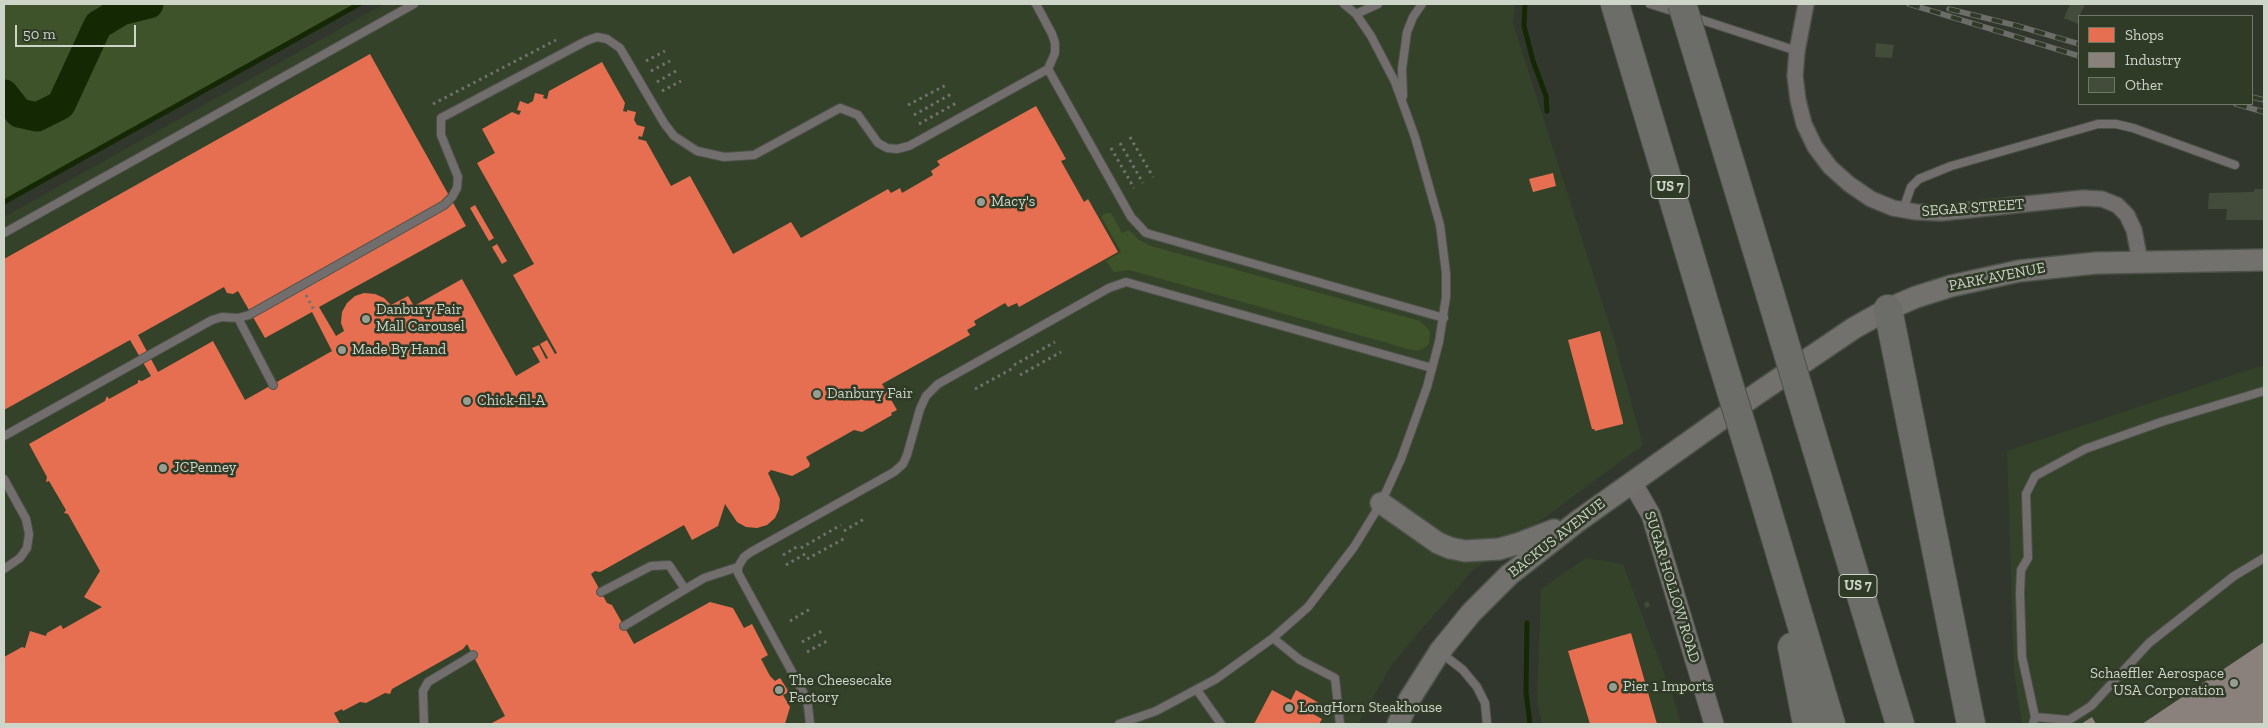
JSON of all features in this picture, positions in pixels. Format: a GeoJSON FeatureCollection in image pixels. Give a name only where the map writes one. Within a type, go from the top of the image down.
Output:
{"type":"FeatureCollection","features":[{"type":"Feature","properties":{"kind":"highway","name":"US 7"},"geometry":{"type":"LineString","coordinates":[[1613,4],[1831,724]]}},
{"type":"Feature","properties":{"kind":"highway","name":"US 7"},"geometry":{"type":"LineString","coordinates":[[1682,4],[1900,724]]}},
{"type":"Feature","properties":{"kind":"highway"},"geometry":{"type":"LineString","coordinates":[[1888,309],[1971,724]]}},
{"type":"Feature","properties":{"kind":"highway"},"geometry":{"type":"LineString","coordinates":[[1816,448],[1883,724]]}},
{"type":"Feature","properties":{"kind":"highway"},"geometry":{"type":"LineString","coordinates":[[1758,479],[1807,724]]}},
{"type":"Feature","properties":{"kind":"main road","name":"PARK AVENUE"},"geometry":{"type":"LineString","coordinates":[[1758,393],[1854,328],[1888,309],[1916,297],[1984,277],[2056,266],[2140,261],[2264,260]]}},
{"type":"Feature","properties":{"kind":"main road","name":"BACKUS AVENUE"},"geometry":{"type":"LineString","coordinates":[[1398,724],[1409,700],[1440,651],[1471,613],[1509,575],[1578,521],[1758,393]]}},
{"type":"Feature","properties":{"kind":"main road"},"geometry":{"type":"LineString","coordinates":[[1381,503],[1438,542],[1450,548],[1465,551],[1481,551],[1520,543],[1578,521]]}},
{"type":"Feature","properties":{"kind":"street","name":"SEGAR STREET"},"geometry":{"type":"LineString","coordinates":[[1806,4],[1797,51],[1795,76],[1798,100],[1804,124],[1815,147],[1830,167],[1849,184],[1871,199],[1893,208],[1941,213],[2083,198],[2102,199],[2117,205],[2127,215],[2134,230],[2140,261]]}},
{"type":"Feature","properties":{"kind":"street","name":"SUGAR HOLLOW ROAD"},"geometry":{"type":"LineString","coordinates":[[1632,482],[1651,515],[1714,724]]}},
{"type":"Feature","properties":{"kind":"lane"},"geometry":{"type":"LineString","coordinates":[[4,233],[414,4]]}},
{"type":"Feature","properties":{"kind":"lane"},"geometry":{"type":"LineString","coordinates":[[4,436],[212,320],[249,315],[444,205],[457,188],[458,177],[441,135],[442,118],[563,52],[597,37],[607,38],[620,48],[664,123],[674,136],[697,150],[724,157],[754,155],[840,108],[858,115],[878,143],[886,148],[897,149],[909,146],[1048,69],[1055,52],[1055,43],[1036,4]]}},
{"type":"Feature","properties":{"kind":"lane"},"geometry":{"type":"LineString","coordinates":[[1119,724],[1156,711],[1197,690],[1237,666],[1308,607],[1354,547],[1381,503],[1412,430],[1432,368],[1444,318],[1446,273],[1440,225],[1405,108],[1384,57],[1356,14],[1344,4]]}},
{"type":"Feature","properties":{"kind":"lane"},"geometry":{"type":"LineString","coordinates":[[1356,14],[1378,4]]}},
{"type":"Feature","properties":{"kind":"lane"},"geometry":{"type":"LineString","coordinates":[[1405,108],[1402,69],[1404,50],[1413,17],[1422,4]]}},
{"type":"Feature","properties":{"kind":"lane"},"geometry":{"type":"LineString","coordinates":[[1650,4],[1797,51]]}},
{"type":"Feature","properties":{"kind":"lane"},"geometry":{"type":"LineString","coordinates":[[1048,69],[1131,217],[1146,233],[1444,318]]}},
{"type":"Feature","properties":{"kind":"lane"},"geometry":{"type":"LineString","coordinates":[[1903,210],[1911,187],[1919,179],[1952,166],[2098,124],[2116,124],[2133,128],[2235,165]]}},
{"type":"Feature","properties":{"kind":"lane"},"geometry":{"type":"LineString","coordinates":[[810,724],[808,706],[804,694],[738,573],[738,567],[744,557],[751,552],[894,472],[903,464],[908,455],[920,409],[926,396],[938,384],[1118,284],[1126,282],[1432,368]]}},
{"type":"Feature","properties":{"kind":"lane"},"geometry":{"type":"LineString","coordinates":[[238,318],[273,385]]}},
{"type":"Feature","properties":{"kind":"lane"},"geometry":{"type":"LineString","coordinates":[[2264,391],[2161,422],[2085,449],[2035,476],[2026,494],[2028,558],[2021,570],[2022,649],[2034,721],[2069,720],[2091,706],[2149,643],[2234,576],[2264,558]]}},
{"type":"Feature","properties":{"kind":"lane"},"geometry":{"type":"LineString","coordinates":[[4,479],[26,519],[29,534],[27,548],[20,558],[4,569]]}},
{"type":"Feature","properties":{"kind":"lane"},"geometry":{"type":"LineString","coordinates":[[601,592],[646,568],[669,565],[685,589]]}},
{"type":"Feature","properties":{"kind":"lane"},"geometry":{"type":"LineString","coordinates":[[624,626],[704,578],[738,567]]}},
{"type":"Feature","properties":{"kind":"lane"},"geometry":{"type":"LineString","coordinates":[[1273,638],[1300,660],[1335,678],[1340,724]]}},
{"type":"Feature","properties":{"kind":"lane"},"geometry":{"type":"LineString","coordinates":[[1440,651],[1462,670],[1476,687],[1485,703],[1488,724]]}},
{"type":"Feature","properties":{"kind":"lane"},"geometry":{"type":"LineString","coordinates":[[424,724],[422,697],[428,682],[473,655]]}},
{"type":"Feature","properties":{"kind":"lane"},"geometry":{"type":"LineString","coordinates":[[1197,690],[1222,724]]}},
{"type":"Feature","properties":{"kind":"path"},"geometry":{"type":"LineString","coordinates":[[433,104],[556,40]]}},
{"type":"Feature","properties":{"kind":"path"},"geometry":{"type":"LineString","coordinates":[[646,62],[665,52]]}},
{"type":"Feature","properties":{"kind":"path"},"geometry":{"type":"LineString","coordinates":[[651,71],[670,61]]}},
{"type":"Feature","properties":{"kind":"path"},"geometry":{"type":"LineString","coordinates":[[657,82],[676,72]]}},
{"type":"Feature","properties":{"kind":"path"},"geometry":{"type":"LineString","coordinates":[[662,91],[681,81]]}},
{"type":"Feature","properties":{"kind":"path"},"geometry":{"type":"LineString","coordinates":[[908,105],[948,84]]}},
{"type":"Feature","properties":{"kind":"path"},"geometry":{"type":"LineString","coordinates":[[914,115],[953,93]]}},
{"type":"Feature","properties":{"kind":"path"},"geometry":{"type":"LineString","coordinates":[[919,124],[958,102]]}},
{"type":"Feature","properties":{"kind":"path"},"geometry":{"type":"LineString","coordinates":[[1130,137],[1153,177]]}},
{"type":"Feature","properties":{"kind":"path"},"geometry":{"type":"LineString","coordinates":[[1120,143],[1143,183]]}},
{"type":"Feature","properties":{"kind":"path"},"geometry":{"type":"LineString","coordinates":[[1111,148],[1134,188]]}},
{"type":"Feature","properties":{"kind":"path"},"geometry":{"type":"LineString","coordinates":[[301,285],[314,310]]}},
{"type":"Feature","properties":{"kind":"path"},"geometry":{"type":"LineString","coordinates":[[974,389],[1055,342]]}},
{"type":"Feature","properties":{"kind":"path"},"geometry":{"type":"LineString","coordinates":[[1020,375],[1061,352]]}},
{"type":"Feature","properties":{"kind":"path"},"geometry":{"type":"LineString","coordinates":[[844,531],[864,519]]}},
{"type":"Feature","properties":{"kind":"path"},"geometry":{"type":"LineString","coordinates":[[783,555],[841,525]]}},
{"type":"Feature","properties":{"kind":"path"},"geometry":{"type":"LineString","coordinates":[[807,559],[847,537]]}},
{"type":"Feature","properties":{"kind":"path"},"geometry":{"type":"LineString","coordinates":[[786,565],[805,554]]}},
{"type":"Feature","properties":{"kind":"path"},"geometry":{"type":"LineString","coordinates":[[790,621],[810,610]]}},
{"type":"Feature","properties":{"kind":"path"},"geometry":{"type":"LineString","coordinates":[[802,642],[822,631]]}},
{"type":"Feature","properties":{"kind":"path"},"geometry":{"type":"LineString","coordinates":[[807,652],[827,641]]}},
{"type":"Feature","properties":{"kind":"shaded area"},"geometry":{"type":"Polygon","coordinates":[[[4,4],[359,4],[4,202],[4,4]]]}},
{"type":"Feature","properties":{"kind":"shaded area","name":"Danbury Fair"},"geometry":{"type":"Polygon","coordinates":[[[384,4],[1515,4],[1513,23],[1615,342],[1643,445],[1471,572],[1392,664],[1358,724],[4,724],[4,217],[384,4]]]}},
{"type":"Feature","properties":{"kind":"shaded area"},"geometry":{"type":"Polygon","coordinates":[[[1111,213],[1122,233],[1129,230],[1139,240],[1151,246],[1420,321],[1430,331],[1429,344],[1417,351],[1408,349],[1129,270],[1114,272],[1106,261],[1121,252],[1101,216],[1111,213]]]}},
{"type":"Feature","properties":{"kind":"shaded area"},"geometry":{"type":"Polygon","coordinates":[[[2264,366],[2264,724],[2022,724],[2014,673],[2007,451],[2264,366]]]}},
{"type":"Feature","properties":{"kind":"shaded area"},"geometry":{"type":"Polygon","coordinates":[[[1586,558],[1623,564],[1675,702],[1681,724],[1542,724],[1537,701],[1541,589],[1586,558]]]}},
{"type":"Feature","properties":{"kind":"building: Shops"},"geometry":{"type":"Polygon","coordinates":[[[370,54],[466,226],[319,307],[336,336],[344,331],[341,323],[342,312],[347,303],[355,296],[364,293],[375,294],[384,298],[391,305],[408,296],[414,306],[462,279],[516,376],[540,362],[532,348],[539,345],[546,359],[548,358],[540,344],[547,340],[555,354],[557,353],[513,275],[534,264],[477,163],[495,153],[482,129],[512,112],[519,115],[521,111],[517,110],[520,101],[528,104],[533,101],[535,93],[544,95],[543,98],[547,99],[549,91],[602,62],[625,103],[623,111],[636,112],[634,120],[637,125],[645,127],[642,137],[639,136],[638,139],[646,141],[671,186],[690,176],[733,254],[791,222],[801,238],[888,189],[891,193],[900,188],[902,193],[933,175],[931,171],[940,165],[937,161],[1036,106],[1066,159],[1061,161],[1084,202],[1088,199],[1118,252],[1019,307],[1017,303],[1008,307],[1005,303],[974,321],[976,325],[967,330],[970,335],[882,384],[897,410],[891,413],[892,415],[862,432],[854,430],[806,457],[810,464],[809,467],[792,476],[771,470],[768,473],[780,499],[779,509],[775,518],[767,525],[757,528],[746,527],[737,522],[725,504],[718,526],[692,540],[684,525],[600,572],[595,571],[591,574],[607,603],[612,605],[634,644],[710,602],[733,608],[744,628],[752,624],[768,655],[761,659],[770,676],[775,681],[780,678],[789,692],[783,695],[790,707],[785,724],[490,724],[505,716],[467,644],[463,649],[392,689],[390,694],[385,693],[366,703],[360,702],[343,711],[342,709],[334,713],[340,724],[4,724],[4,657],[22,647],[25,648],[30,631],[46,636],[47,633],[61,625],[63,629],[102,607],[84,597],[100,571],[68,514],[64,513],[66,510],[49,481],[46,482],[47,477],[29,444],[105,401],[107,396],[109,399],[138,383],[138,380],[142,381],[151,376],[130,340],[4,410],[4,259],[370,54]],[[224,287],[138,335],[158,372],[213,341],[245,400],[332,351],[312,312],[265,338],[238,291],[233,294],[227,293],[224,287]]]}},
{"type":"Feature","properties":{"kind":"building: Shops"},"geometry":{"type":"Polygon","coordinates":[[[1553,173],[1556,186],[1533,192],[1529,179],[1553,173]]]}},
{"type":"Feature","properties":{"kind":"building: Shops"},"geometry":{"type":"Polygon","coordinates":[[[475,205],[494,238],[489,241],[470,208],[475,205]]]}},
{"type":"Feature","properties":{"kind":"building: Shops"},"geometry":{"type":"Polygon","coordinates":[[[497,244],[507,261],[502,264],[492,247],[497,244]]]}},
{"type":"Feature","properties":{"kind":"building: Shops"},"geometry":{"type":"Polygon","coordinates":[[[1600,331],[1623,424],[1595,431],[1592,429],[1568,340],[1600,331]]]}},
{"type":"Feature","properties":{"kind":"building: Shops","name":"Pier 1 Imports"},"geometry":{"type":"Polygon","coordinates":[[[1631,633],[1657,724],[1590,724],[1568,651],[1631,633]]]}},
{"type":"Feature","properties":{"kind":"building: Shops","name":"LongHorn Steakhouse"},"geometry":{"type":"Polygon","coordinates":[[[1272,690],[1291,700],[1296,690],[1319,703],[1313,714],[1322,719],[1319,724],[1254,724],[1272,690]]]}},
{"type":"Feature","properties":{"kind":"building: Industry","name":"Schaeffler Aerospace USA Corporation"},"geometry":{"type":"Polygon","coordinates":[[[2264,642],[2264,724],[2142,724],[2264,642]]]}},
{"type":"Feature","properties":{"kind":"building: Industry","name":"Schaeffler Aerospace USA Corporation"},"geometry":{"type":"Polygon","coordinates":[[[2092,717],[2096,724],[2081,724],[2092,717]]]}},
{"type":"Feature","properties":{"kind":"building: Other"},"geometry":{"type":"Polygon","coordinates":[[[2070,4],[2085,6],[2078,15],[2078,24],[2064,18],[2070,4]]]}},
{"type":"Feature","properties":{"kind":"building: Other"},"geometry":{"type":"Polygon","coordinates":[[[1876,43],[1894,45],[1892,58],[1875,57],[1876,43]]]}},
{"type":"Feature","properties":{"kind":"building: Other"},"geometry":{"type":"Polygon","coordinates":[[[2254,189],[2264,189],[2264,220],[2226,220],[2227,209],[2208,209],[2209,193],[2254,192],[2254,189]]]}},
{"type":"Feature","properties":{"kind":"building: Other"},"geometry":{"type":"Polygon","coordinates":[[[1648,601],[1650,606],[1646,608],[1644,603],[1648,601]]]}},
{"type":"Feature","properties":{"kind":"waterway"},"geometry":{"type":"LineString","coordinates":[[4,94],[19,113],[37,117],[61,105],[98,25],[121,11],[149,4]]}},
{"type":"Feature","properties":{"kind":"waterway"},"geometry":{"type":"LineString","coordinates":[[4,202],[359,4]]}},
{"type":"Feature","properties":{"kind":"waterway"},"geometry":{"type":"LineString","coordinates":[[1525,4],[1524,26],[1533,61],[1546,96],[1547,111]]}},
{"type":"Feature","properties":{"kind":"waterway"},"geometry":{"type":"LineString","coordinates":[[1527,623],[1526,692],[1530,724]]}},
{"type":"Feature","properties":{"kind":"railway"},"geometry":{"type":"LineString","coordinates":[[1909,4],[2078,56]]}},
{"type":"Feature","properties":{"kind":"railway"},"geometry":{"type":"LineString","coordinates":[[1949,9],[2018,26],[2078,44]]}},
{"type":"Feature","properties":{"kind":"railway"},"geometry":{"type":"LineString","coordinates":[[2253,97],[2264,100]]}},
{"type":"Feature","properties":{"kind":"railway"},"geometry":{"type":"LineString","coordinates":[[2240,105],[2264,112]]}},
{"type":"Feature","properties":{"kind":"place","name":"Macy's"},"geometry":{"type":"Point","coordinates":[981,202]}},
{"type":"Feature","properties":{"kind":"place","name":"Danbury Fair Mall Carousel"},"geometry":{"type":"Point","coordinates":[366,319]}},
{"type":"Feature","properties":{"kind":"place","name":"Made By Hand"},"geometry":{"type":"Point","coordinates":[342,350]}},
{"type":"Feature","properties":{"kind":"place","name":"Danbury Fair"},"geometry":{"type":"Point","coordinates":[817,394]}},
{"type":"Feature","properties":{"kind":"place","name":"Chick-fil-A"},"geometry":{"type":"Point","coordinates":[467,401]}},
{"type":"Feature","properties":{"kind":"place","name":"JCPenney"},"geometry":{"type":"Point","coordinates":[163,468]}},
{"type":"Feature","properties":{"kind":"place","name":"Schaeffler Aerospace USA Corporation"},"geometry":{"type":"Point","coordinates":[2234,683]}},
{"type":"Feature","properties":{"kind":"place","name":"Pier 1 Imports"},"geometry":{"type":"Point","coordinates":[1613,687]}},
{"type":"Feature","properties":{"kind":"place","name":"The Cheesecake Factory"},"geometry":{"type":"Point","coordinates":[779,690]}},
{"type":"Feature","properties":{"kind":"place","name":"LongHorn Steakhouse"},"geometry":{"type":"Point","coordinates":[1289,708]}}]}
